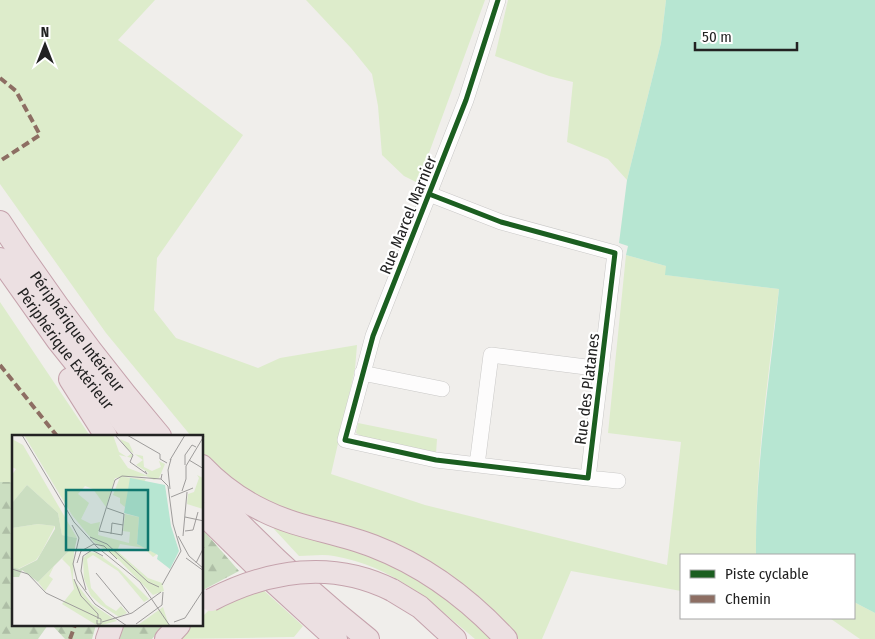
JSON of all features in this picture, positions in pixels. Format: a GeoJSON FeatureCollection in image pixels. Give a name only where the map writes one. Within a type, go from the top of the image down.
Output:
{"type":"FeatureCollection","features":[{"type":"Feature","properties":{"kind":"highway","name":"Périphérique Intérieur"},"geometry":{"type":"LineString","coordinates":[[0,222],[50,297],[159,435]]}},
{"type":"Feature","properties":{"kind":"highway","name":"Périphérique Extérieur"},"geometry":{"type":"LineString","coordinates":[[0,259],[58,341],[133,435]]}},
{"type":"Feature","properties":{"kind":"highway"},"geometry":{"type":"LineString","coordinates":[[58,341],[59,362],[105,435]]}},
{"type":"Feature","properties":{"kind":"highway"},"geometry":{"type":"LineString","coordinates":[[84,342],[101,346],[175,435]]}},
{"type":"Feature","properties":{"kind":"highway"},"geometry":{"type":"LineString","coordinates":[[204,468],[235,494],[264,511],[373,546],[428,573],[458,593],[506,639]]}},
{"type":"Feature","properties":{"kind":"highway"},"geometry":{"type":"LineString","coordinates":[[204,486],[325,603],[368,639]]}},
{"type":"Feature","properties":{"kind":"highway"},"geometry":{"type":"LineString","coordinates":[[204,515],[336,639]]}},
{"type":"Feature","properties":{"kind":"highway"},"geometry":{"type":"LineString","coordinates":[[207,603],[230,590],[264,578],[306,572],[340,573],[365,578],[392,590],[420,607],[455,639]]}},
{"type":"Feature","properties":{"kind":"highway"},"geometry":{"type":"LineString","coordinates":[[107,639],[112,626]]}},
{"type":"Feature","properties":{"kind":"highway"},"geometry":{"type":"LineString","coordinates":[[166,639],[178,626]]}},
{"type":"Feature","properties":{"kind":"street","name":"Rue Marcel Marnier"},"geometry":{"type":"LineString","coordinates":[[477,465],[436,460],[345,440],[373,336],[466,100],[498,0]]}},
{"type":"Feature","properties":{"kind":"street","name":"Rue des Platanes"},"geometry":{"type":"LineString","coordinates":[[429,194],[501,222],[615,253],[588,478]]}},
{"type":"Feature","properties":{"kind":"street"},"geometry":{"type":"LineString","coordinates":[[602,369],[491,355],[477,465],[618,481]]}},
{"type":"Feature","properties":{"kind":"street"},"geometry":{"type":"LineString","coordinates":[[362,373],[442,389]]}},
{"type":"Feature","properties":{"kind":"green space"},"geometry":{"type":"Polygon","coordinates":[[[0,0],[155,0],[118,40],[243,135],[157,258],[154,310],[176,338],[258,368],[280,358],[357,345],[355,369],[331,474],[425,505],[667,565],[681,442],[608,433],[626,255],[666,266],[666,275],[779,289],[760,455],[756,554],[680,554],[680,591],[571,571],[542,639],[475,639],[427,599],[410,587],[375,568],[334,556],[299,556],[274,529],[270,505],[233,482],[208,460],[204,454],[204,435],[190,435],[106,333],[0,184],[0,0]]]}},
{"type":"Feature","properties":{"kind":"green space"},"geometry":{"type":"Polygon","coordinates":[[[306,0],[485,0],[418,183],[404,176],[382,155],[378,106],[372,74],[351,48],[306,0]]]}},
{"type":"Feature","properties":{"kind":"green space"},"geometry":{"type":"Polygon","coordinates":[[[508,0],[666,0],[661,43],[627,180],[608,159],[567,142],[573,82],[549,76],[495,56],[508,0]]]}},
{"type":"Feature","properties":{"kind":"green space"},"geometry":{"type":"Polygon","coordinates":[[[666,0],[875,0],[875,613],[855,603],[855,554],[756,554],[760,455],[779,289],[665,275],[666,266],[626,255],[628,246],[619,243],[627,180],[661,43],[666,0]]]}},
{"type":"Feature","properties":{"kind":"green space"},"geometry":{"type":"Polygon","coordinates":[[[0,302],[89,435],[12,435],[12,482],[0,482],[0,302]]]}},
{"type":"Feature","properties":{"kind":"green space"},"geometry":{"type":"Polygon","coordinates":[[[358,423],[437,439],[436,454],[366,439],[356,433],[358,423]]]}},
{"type":"Feature","properties":{"kind":"green space"},"geometry":{"type":"Polygon","coordinates":[[[0,482],[12,482],[12,626],[47,626],[38,639],[0,639],[0,482]]]}},
{"type":"Feature","properties":{"kind":"green space"},"geometry":{"type":"Polygon","coordinates":[[[204,531],[239,571],[204,589],[204,531]]]}},
{"type":"Feature","properties":{"kind":"green space"},"geometry":{"type":"Polygon","coordinates":[[[260,587],[303,626],[294,637],[177,639],[190,626],[204,626],[204,615],[213,606],[260,587]]]}},
{"type":"Feature","properties":{"kind":"green space"},"geometry":{"type":"Polygon","coordinates":[[[855,603],[875,613],[875,639],[860,639],[831,619],[855,619],[855,603]]]}},
{"type":"Feature","properties":{"kind":"green space"},"geometry":{"type":"Polygon","coordinates":[[[53,626],[96,626],[92,639],[65,639],[53,626]]]}},
{"type":"Feature","properties":{"kind":"green space"},"geometry":{"type":"Polygon","coordinates":[[[118,626],[163,626],[152,639],[114,639],[118,626]]]}},
{"type":"Feature","properties":{"kind":"marked path"},"geometry":{"type":"LineString","coordinates":[[0,78],[16,91],[40,135],[0,161]]}},
{"type":"Feature","properties":{"kind":"marked path"},"geometry":{"type":"LineString","coordinates":[[0,365],[56,435]]}},
{"type":"Feature","properties":{"kind":"marked path"},"geometry":{"type":"LineString","coordinates":[[70,639],[75,626]]}},
{"type":"Feature","properties":{"kind":"cycle path"},"geometry":{"type":"LineString","coordinates":[[429,194],[501,222],[615,253],[588,478],[436,460],[345,440],[373,336],[466,100],[498,0]]}}]}
